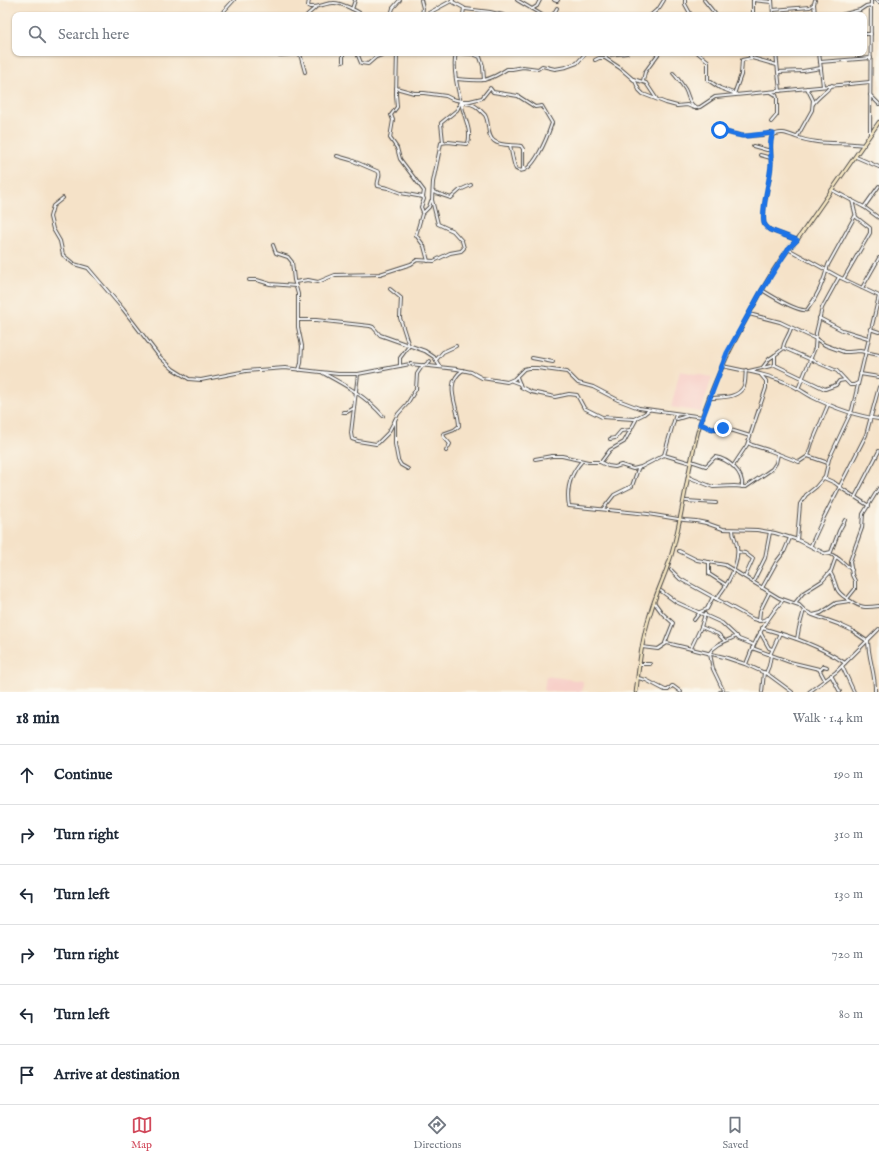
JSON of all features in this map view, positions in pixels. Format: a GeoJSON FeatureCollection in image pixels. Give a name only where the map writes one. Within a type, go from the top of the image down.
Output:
{"type":"FeatureCollection","features":[{"type":"Feature","properties":{"kind":"main road"},"geometry":{"type":"LineString","coordinates":[[636,692],[642,647],[654,602],[668,569],[700,424],[727,353],[762,290],[788,249],[797,240],[879,122]]}},
{"type":"Feature","properties":{"kind":"street"},"geometry":{"type":"LineString","coordinates":[[223,12],[234,0]]}},
{"type":"Feature","properties":{"kind":"street"},"geometry":{"type":"LineString","coordinates":[[309,0],[308,6],[315,8]]}},
{"type":"Feature","properties":{"kind":"street"},"geometry":{"type":"LineString","coordinates":[[352,9],[354,0]]}},
{"type":"Feature","properties":{"kind":"street"},"geometry":{"type":"LineString","coordinates":[[392,12],[393,8],[400,0]]}},
{"type":"Feature","properties":{"kind":"street"},"geometry":{"type":"LineString","coordinates":[[420,0],[423,12]]}},
{"type":"Feature","properties":{"kind":"street"},"geometry":{"type":"LineString","coordinates":[[517,0],[537,12]]}},
{"type":"Feature","properties":{"kind":"street"},"geometry":{"type":"LineString","coordinates":[[532,9],[537,6],[540,0]]}},
{"type":"Feature","properties":{"kind":"street"},"geometry":{"type":"LineString","coordinates":[[554,0],[557,2],[558,0]]}},
{"type":"Feature","properties":{"kind":"street"},"geometry":{"type":"LineString","coordinates":[[654,12],[664,0]]}},
{"type":"Feature","properties":{"kind":"street"},"geometry":{"type":"LineString","coordinates":[[685,0],[685,4],[690,12]]}},
{"type":"Feature","properties":{"kind":"street"},"geometry":{"type":"LineString","coordinates":[[704,0],[714,12]]}},
{"type":"Feature","properties":{"kind":"street"},"geometry":{"type":"LineString","coordinates":[[752,12],[753,0],[772,1],[773,10],[810,7],[814,4]]}},
{"type":"Feature","properties":{"kind":"street"},"geometry":{"type":"LineString","coordinates":[[815,0],[815,12]]}},
{"type":"Feature","properties":{"kind":"street"},"geometry":{"type":"LineString","coordinates":[[870,134],[871,0]]}},
{"type":"Feature","properties":{"kind":"street"},"geometry":{"type":"LineString","coordinates":[[875,0],[879,2]]}},
{"type":"Feature","properties":{"kind":"street"},"geometry":{"type":"LineString","coordinates":[[429,12],[452,1],[465,9],[490,12]]}},
{"type":"Feature","properties":{"kind":"street"},"geometry":{"type":"LineString","coordinates":[[311,12],[315,8],[334,3],[358,12]]}},
{"type":"Feature","properties":{"kind":"street"},"geometry":{"type":"LineString","coordinates":[[852,12],[871,5]]}},
{"type":"Feature","properties":{"kind":"street"},"geometry":{"type":"LineString","coordinates":[[555,12],[557,8]]}},
{"type":"Feature","properties":{"kind":"street"},"geometry":{"type":"LineString","coordinates":[[301,56],[305,72]]}},
{"type":"Feature","properties":{"kind":"street"},"geometry":{"type":"LineString","coordinates":[[343,56],[343,62]]}},
{"type":"Feature","properties":{"kind":"street"},"geometry":{"type":"LineString","coordinates":[[358,56],[361,63],[368,64],[379,56]]}},
{"type":"Feature","properties":{"kind":"street"},"geometry":{"type":"LineString","coordinates":[[397,56],[397,107],[391,115],[393,120],[390,138],[397,148],[400,159],[424,191],[424,199],[421,207],[423,212]]}},
{"type":"Feature","properties":{"kind":"street"},"geometry":{"type":"LineString","coordinates":[[442,142],[465,144],[468,143],[470,133],[456,79],[456,56]]}},
{"type":"Feature","properties":{"kind":"street"},"geometry":{"type":"LineString","coordinates":[[478,56],[480,57],[484,80]]}},
{"type":"Feature","properties":{"kind":"street"},"geometry":{"type":"LineString","coordinates":[[456,79],[484,80],[507,69],[523,67],[538,69],[542,66],[555,69],[577,63],[583,56]]}},
{"type":"Feature","properties":{"kind":"street"},"geometry":{"type":"LineString","coordinates":[[643,81],[645,72],[657,56]]}},
{"type":"Feature","properties":{"kind":"street"},"geometry":{"type":"LineString","coordinates":[[702,56],[708,61],[708,80],[720,88],[736,94]]}},
{"type":"Feature","properties":{"kind":"street"},"geometry":{"type":"LineString","coordinates":[[776,56],[780,91]]}},
{"type":"Feature","properties":{"kind":"street"},"geometry":{"type":"LineString","coordinates":[[819,56],[823,86]]}},
{"type":"Feature","properties":{"kind":"street"},"geometry":{"type":"LineString","coordinates":[[595,60],[605,58],[632,78],[639,90],[657,99],[672,104],[687,105],[694,108],[698,108],[715,97],[870,82]]}},
{"type":"Feature","properties":{"kind":"street"},"geometry":{"type":"LineString","coordinates":[[736,94],[741,75],[742,60],[752,58],[776,65]]}},
{"type":"Feature","properties":{"kind":"street"},"geometry":{"type":"LineString","coordinates":[[820,62],[871,58]]}},
{"type":"Feature","properties":{"kind":"street"},"geometry":{"type":"LineString","coordinates":[[778,72],[803,71],[821,68]]}},
{"type":"Feature","properties":{"kind":"street"},"geometry":{"type":"LineString","coordinates":[[673,73],[684,88],[690,104],[698,108]]}},
{"type":"Feature","properties":{"kind":"street"},"geometry":{"type":"LineString","coordinates":[[632,78],[643,81],[647,84],[657,99]]}},
{"type":"Feature","properties":{"kind":"street"},"geometry":{"type":"LineString","coordinates":[[797,137],[810,115],[816,100],[832,85]]}},
{"type":"Feature","properties":{"kind":"street"},"geometry":{"type":"LineString","coordinates":[[396,88],[414,93],[446,96],[474,105],[485,116],[493,141],[504,145],[520,145],[523,147],[524,169]]}},
{"type":"Feature","properties":{"kind":"street"},"geometry":{"type":"LineString","coordinates":[[461,102],[482,98],[490,88],[493,92],[518,96],[535,107],[542,107],[552,123],[540,151],[530,166],[524,169],[517,169],[514,166],[514,159],[510,145]]}},
{"type":"Feature","properties":{"kind":"street"},"geometry":{"type":"LineString","coordinates":[[807,88],[813,100],[813,105]]}},
{"type":"Feature","properties":{"kind":"street"},"geometry":{"type":"LineString","coordinates":[[771,92],[776,96],[777,101],[776,115],[771,122]]}},
{"type":"Feature","properties":{"kind":"street"},"geometry":{"type":"LineString","coordinates":[[870,95],[879,104]]}},
{"type":"Feature","properties":{"kind":"street"},"geometry":{"type":"LineString","coordinates":[[429,261],[424,246],[416,235],[423,212],[429,207],[432,200],[442,142],[441,123],[457,110],[461,102]]}},
{"type":"Feature","properties":{"kind":"street"},"geometry":{"type":"LineString","coordinates":[[716,130],[743,136],[784,133],[822,142],[864,145]]}},
{"type":"Feature","properties":{"kind":"street"},"geometry":{"type":"LineString","coordinates":[[773,134],[764,224],[770,230],[797,240]]}},
{"type":"Feature","properties":{"kind":"street"},"geometry":{"type":"LineString","coordinates":[[753,146],[771,150]]}},
{"type":"Feature","properties":{"kind":"street"},"geometry":{"type":"LineString","coordinates":[[760,155],[771,158]]}},
{"type":"Feature","properties":{"kind":"street"},"geometry":{"type":"LineString","coordinates":[[336,156],[351,160],[379,172],[378,186],[401,193],[423,196]]}},
{"type":"Feature","properties":{"kind":"street"},"geometry":{"type":"LineString","coordinates":[[856,157],[879,167]]}},
{"type":"Feature","properties":{"kind":"street"},"geometry":{"type":"LineString","coordinates":[[433,192],[451,198],[460,190],[471,185]]}},
{"type":"Feature","properties":{"kind":"street"},"geometry":{"type":"LineString","coordinates":[[864,207],[879,186]]}},
{"type":"Feature","properties":{"kind":"street"},"geometry":{"type":"LineString","coordinates":[[832,190],[864,207],[879,218]]}},
{"type":"Feature","properties":{"kind":"street"},"geometry":{"type":"LineString","coordinates":[[63,198],[53,206],[50,217],[53,229],[60,241],[63,254],[74,264],[88,268],[119,304],[159,356],[179,373],[189,379],[201,380],[252,371],[285,368],[338,374],[358,374],[410,364],[463,370],[474,373],[482,378],[507,382],[512,381],[520,384]]}},
{"type":"Feature","properties":{"kind":"street"},"geometry":{"type":"LineString","coordinates":[[295,282],[308,280],[318,282],[335,275],[378,275],[410,264],[417,260],[435,260],[452,252],[460,251],[464,247],[462,242],[453,231],[438,224],[432,200]]}},
{"type":"Feature","properties":{"kind":"street"},"geometry":{"type":"LineString","coordinates":[[762,290],[794,307],[805,310],[809,308],[823,282],[830,262],[855,216],[852,200]]}},
{"type":"Feature","properties":{"kind":"street"},"geometry":{"type":"LineString","coordinates":[[844,278],[870,232],[870,228],[855,216]]}},
{"type":"Feature","properties":{"kind":"street"},"geometry":{"type":"LineString","coordinates":[[273,246],[276,253],[290,258],[296,286],[299,334],[302,346],[299,370]]}},
{"type":"Feature","properties":{"kind":"street"},"geometry":{"type":"LineString","coordinates":[[788,249],[839,277],[844,278],[879,296],[850,414],[828,463],[824,478],[800,504],[796,540]]}},
{"type":"Feature","properties":{"kind":"street"},"geometry":{"type":"LineString","coordinates":[[862,288],[878,260]]}},
{"type":"Feature","properties":{"kind":"street"},"geometry":{"type":"LineString","coordinates":[[798,389],[815,348],[819,318],[823,306],[839,277]]}},
{"type":"Feature","properties":{"kind":"street"},"geometry":{"type":"LineString","coordinates":[[249,280],[270,284],[296,286]]}},
{"type":"Feature","properties":{"kind":"street"},"geometry":{"type":"LineString","coordinates":[[390,289],[401,298],[400,318],[409,346]]}},
{"type":"Feature","properties":{"kind":"street"},"geometry":{"type":"LineString","coordinates":[[748,314],[780,322],[816,339],[825,345],[844,352],[860,351],[879,355]]}},
{"type":"Feature","properties":{"kind":"street"},"geometry":{"type":"LineString","coordinates":[[819,318],[842,330],[868,338]]}},
{"type":"Feature","properties":{"kind":"street"},"geometry":{"type":"LineString","coordinates":[[298,320],[316,320],[368,325],[373,327],[380,335],[409,346],[425,350],[436,360],[440,367]]}},
{"type":"Feature","properties":{"kind":"street"},"geometry":{"type":"LineString","coordinates":[[763,368],[769,359],[783,348],[784,342],[788,337],[791,328]]}},
{"type":"Feature","properties":{"kind":"street"},"geometry":{"type":"LineString","coordinates":[[870,330],[879,332]]}},
{"type":"Feature","properties":{"kind":"street"},"geometry":{"type":"LineString","coordinates":[[400,366],[402,354],[409,346]]}},
{"type":"Feature","properties":{"kind":"street"},"geometry":{"type":"LineString","coordinates":[[436,360],[443,352],[456,346]]}},
{"type":"Feature","properties":{"kind":"street"},"geometry":{"type":"LineString","coordinates":[[783,348],[837,371],[851,386],[858,382]]}},
{"type":"Feature","properties":{"kind":"street"},"geometry":{"type":"LineString","coordinates":[[775,355],[775,365]]}},
{"type":"Feature","properties":{"kind":"street"},"geometry":{"type":"LineString","coordinates":[[532,358],[553,362]]}},
{"type":"Feature","properties":{"kind":"street"},"geometry":{"type":"LineString","coordinates":[[358,374],[351,435],[354,440],[376,444],[390,430],[398,414],[407,404],[416,389],[417,374],[424,365],[430,361]]}},
{"type":"Feature","properties":{"kind":"street"},"geometry":{"type":"LineString","coordinates":[[749,371],[775,365],[826,389],[836,385],[839,381],[845,380]]}},
{"type":"Feature","properties":{"kind":"street"},"geometry":{"type":"LineString","coordinates":[[722,366],[746,370],[788,383],[850,414],[879,419]]}},
{"type":"Feature","properties":{"kind":"street"},"geometry":{"type":"LineString","coordinates":[[512,381],[524,369],[528,368],[564,371],[578,383],[593,387],[639,408],[703,417]]}},
{"type":"Feature","properties":{"kind":"street"},"geometry":{"type":"LineString","coordinates":[[446,450],[450,444],[443,434],[454,430],[459,426],[453,387],[456,376],[463,370]]}},
{"type":"Feature","properties":{"kind":"street"},"geometry":{"type":"LineString","coordinates":[[710,398],[726,397],[737,393],[744,386],[746,370]]}},
{"type":"Feature","properties":{"kind":"street"},"geometry":{"type":"LineString","coordinates":[[322,372],[356,392],[374,405],[383,416]]}},
{"type":"Feature","properties":{"kind":"street"},"geometry":{"type":"LineString","coordinates":[[733,466],[748,443],[767,386],[766,381],[760,374]]}},
{"type":"Feature","properties":{"kind":"street"},"geometry":{"type":"LineString","coordinates":[[860,374],[879,377]]}},
{"type":"Feature","properties":{"kind":"street"},"geometry":{"type":"LineString","coordinates":[[517,377],[520,384],[526,390],[542,395],[558,397],[575,394],[584,408],[602,417],[627,420],[637,418],[649,410]]}},
{"type":"Feature","properties":{"kind":"street"},"geometry":{"type":"LineString","coordinates":[[811,546],[822,521],[866,435],[879,387]]}},
{"type":"Feature","properties":{"kind":"street"},"geometry":{"type":"LineString","coordinates":[[748,443],[799,462],[808,456],[828,404]]}},
{"type":"Feature","properties":{"kind":"street"},"geometry":{"type":"LineString","coordinates":[[343,412],[347,412],[355,408]]}},
{"type":"Feature","properties":{"kind":"street"},"geometry":{"type":"LineString","coordinates":[[664,455],[676,414]]}},
{"type":"Feature","properties":{"kind":"street"},"geometry":{"type":"LineString","coordinates":[[676,419],[690,415]]}},
{"type":"Feature","properties":{"kind":"street"},"geometry":{"type":"LineString","coordinates":[[600,462],[610,450],[624,442],[637,418]]}},
{"type":"Feature","properties":{"kind":"street"},"geometry":{"type":"LineString","coordinates":[[395,420],[395,444],[398,460],[401,465],[408,469]]}},
{"type":"Feature","properties":{"kind":"street"},"geometry":{"type":"LineString","coordinates":[[700,424],[711,429],[723,428],[750,436]]}},
{"type":"Feature","properties":{"kind":"street"},"geometry":{"type":"LineString","coordinates":[[610,438],[615,438],[621,431],[631,430]]}},
{"type":"Feature","properties":{"kind":"street"},"geometry":{"type":"LineString","coordinates":[[855,497],[879,451]]}},
{"type":"Feature","properties":{"kind":"street"},"geometry":{"type":"LineString","coordinates":[[688,477],[713,487],[750,486],[772,469],[776,463],[778,454]]}},
{"type":"Feature","properties":{"kind":"street"},"geometry":{"type":"LineString","coordinates":[[535,459],[556,456],[582,461],[600,462],[608,466],[615,467],[621,465],[630,468],[638,468],[664,455],[706,466],[716,457],[733,466],[742,479],[742,486]]}},
{"type":"Feature","properties":{"kind":"street"},"geometry":{"type":"LineString","coordinates":[[808,456],[828,463]]}},
{"type":"Feature","properties":{"kind":"street"},"geometry":{"type":"LineString","coordinates":[[582,461],[574,471],[569,483],[570,506],[649,514],[680,520],[702,522],[723,529],[770,532],[811,546],[836,558],[852,570]]}},
{"type":"Feature","properties":{"kind":"street"},"geometry":{"type":"LineString","coordinates":[[603,509],[614,495],[632,486],[638,472],[638,468]]}},
{"type":"Feature","properties":{"kind":"street"},"geometry":{"type":"LineString","coordinates":[[824,478],[835,483],[869,506]]}},
{"type":"Feature","properties":{"kind":"street"},"geometry":{"type":"LineString","coordinates":[[847,599],[855,587],[850,560],[862,528],[863,514],[879,488]]}},
{"type":"Feature","properties":{"kind":"street"},"geometry":{"type":"LineString","coordinates":[[686,501],[716,503]]}},
{"type":"Feature","properties":{"kind":"street"},"geometry":{"type":"LineString","coordinates":[[824,553],[831,552],[845,520]]}},
{"type":"Feature","properties":{"kind":"street"},"geometry":{"type":"LineString","coordinates":[[716,599],[726,585],[733,569],[737,552],[737,544],[733,530]]}},
{"type":"Feature","properties":{"kind":"street"},"geometry":{"type":"LineString","coordinates":[[752,582],[765,558],[770,532]]}},
{"type":"Feature","properties":{"kind":"street"},"geometry":{"type":"LineString","coordinates":[[762,588],[777,561],[784,552],[790,538]]}},
{"type":"Feature","properties":{"kind":"street"},"geometry":{"type":"LineString","coordinates":[[679,551],[697,560],[725,565],[783,600],[799,605],[813,615],[851,630],[867,640]]}},
{"type":"Feature","properties":{"kind":"street"},"geometry":{"type":"LineString","coordinates":[[737,552],[745,553],[753,559],[744,577]]}},
{"type":"Feature","properties":{"kind":"street"},"geometry":{"type":"LineString","coordinates":[[794,603],[803,593],[822,580],[830,572],[836,558]]}},
{"type":"Feature","properties":{"kind":"street"},"geometry":{"type":"LineString","coordinates":[[709,562],[709,574],[726,585]]}},
{"type":"Feature","properties":{"kind":"street"},"geometry":{"type":"LineString","coordinates":[[671,570],[680,579],[753,619],[763,621],[768,618]]}},
{"type":"Feature","properties":{"kind":"street"},"geometry":{"type":"LineString","coordinates":[[830,572],[834,577],[840,593],[855,605],[863,608],[879,606]]}},
{"type":"Feature","properties":{"kind":"street"},"geometry":{"type":"LineString","coordinates":[[661,591],[676,602],[722,623],[737,636],[754,645]]}},
{"type":"Feature","properties":{"kind":"street"},"geometry":{"type":"LineString","coordinates":[[759,621],[760,611],[770,593]]}},
{"type":"Feature","properties":{"kind":"street"},"geometry":{"type":"LineString","coordinates":[[690,649],[713,597]]}},
{"type":"Feature","properties":{"kind":"street"},"geometry":{"type":"LineString","coordinates":[[746,664],[762,628],[783,600]]}},
{"type":"Feature","properties":{"kind":"street"},"geometry":{"type":"LineString","coordinates":[[813,615],[821,613],[836,603],[850,601]]}},
{"type":"Feature","properties":{"kind":"street"},"geometry":{"type":"LineString","coordinates":[[642,647],[658,649],[665,643],[673,623],[662,613],[654,602]]}},
{"type":"Feature","properties":{"kind":"street"},"geometry":{"type":"LineString","coordinates":[[694,620],[700,612],[707,609]]}},
{"type":"Feature","properties":{"kind":"street"},"geometry":{"type":"LineString","coordinates":[[797,639],[804,610]]}},
{"type":"Feature","properties":{"kind":"street"},"geometry":{"type":"LineString","coordinates":[[701,627],[718,634],[725,641]]}},
{"type":"Feature","properties":{"kind":"street"},"geometry":{"type":"LineString","coordinates":[[762,628],[797,639],[823,650],[845,663]]}},
{"type":"Feature","properties":{"kind":"street"},"geometry":{"type":"LineString","coordinates":[[809,692],[842,666],[879,629]]}},
{"type":"Feature","properties":{"kind":"street"},"geometry":{"type":"LineString","coordinates":[[760,632],[769,648],[772,649]]}},
{"type":"Feature","properties":{"kind":"street"},"geometry":{"type":"LineString","coordinates":[[762,692],[765,673],[769,666],[772,649],[780,633]]}},
{"type":"Feature","properties":{"kind":"street"},"geometry":{"type":"LineString","coordinates":[[724,692],[713,669],[709,654],[713,648],[737,636]]}},
{"type":"Feature","properties":{"kind":"street"},"geometry":{"type":"LineString","coordinates":[[867,640],[875,681],[875,692]]}},
{"type":"Feature","properties":{"kind":"street"},"geometry":{"type":"LineString","coordinates":[[665,643],[746,664],[765,673],[792,692]]}},
{"type":"Feature","properties":{"kind":"street"},"geometry":{"type":"LineString","coordinates":[[752,648],[790,662],[820,670],[825,680]]}},
{"type":"Feature","properties":{"kind":"street"},"geometry":{"type":"LineString","coordinates":[[640,664],[650,664]]}},
{"type":"Feature","properties":{"kind":"street"},"geometry":{"type":"LineString","coordinates":[[820,670],[824,666],[827,668]]}},
{"type":"Feature","properties":{"kind":"street"},"geometry":{"type":"LineString","coordinates":[[842,666],[854,692]]}},
{"type":"Feature","properties":{"kind":"street"},"geometry":{"type":"LineString","coordinates":[[831,675],[840,692]]}},
{"type":"Feature","properties":{"kind":"street"},"geometry":{"type":"LineString","coordinates":[[638,678],[646,680],[665,690],[668,690],[673,686],[681,692]]}},
{"type":"Feature","properties":{"kind":"street"},"geometry":{"type":"LineString","coordinates":[[720,692],[728,692]]}},
{"type":"Feature","properties":{"kind":"shaded area"},"geometry":{"type":"Polygon","coordinates":[[[680,371],[712,377],[701,412],[671,407],[680,371]]]}},
{"type":"Feature","properties":{"kind":"shaded area"},"geometry":{"type":"Polygon","coordinates":[[[546,676],[583,681],[582,692],[544,691],[546,676]]]}},
{"type":"Feature","properties":{"kind":"route"},"geometry":{"type":"LineString","coordinates":[[720,130],[743,136],[773,134],[771,141],[771,165],[764,223],[766,228],[797,240],[788,249],[762,290],[726,356],[712,390],[700,424],[711,429],[723,428]]}}]}
